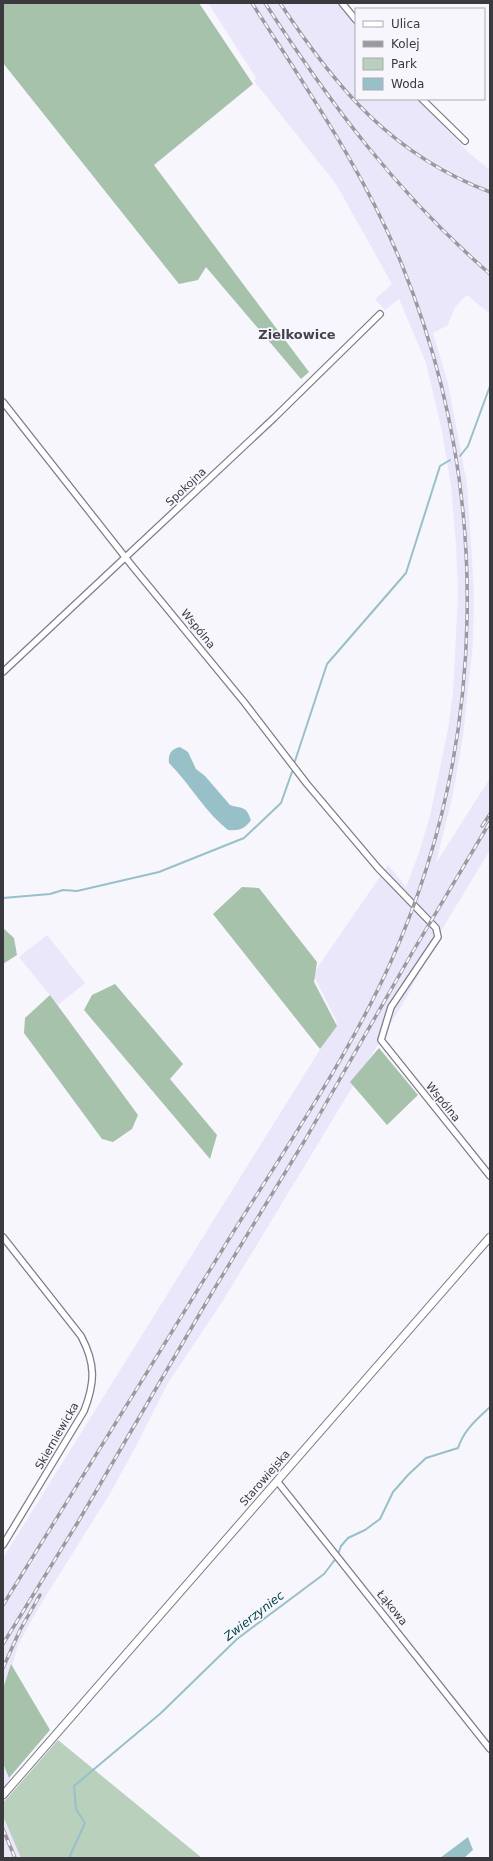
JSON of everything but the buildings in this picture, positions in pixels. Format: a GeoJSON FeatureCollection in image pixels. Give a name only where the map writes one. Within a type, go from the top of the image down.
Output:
{"type":"FeatureCollection","features":[{"type":"Feature","properties":{"kind":"street"},"geometry":{"type":"LineString","coordinates":[[342,3],[355,19]]}},
{"type":"Feature","properties":{"kind":"street"},"geometry":{"type":"LineString","coordinates":[[423,100],[465,141]]}},
{"type":"Feature","properties":{"kind":"street","name":"Spokojna"},"geometry":{"type":"LineString","coordinates":[[3,672],[274,418],[380,314]]}},
{"type":"Feature","properties":{"kind":"street","name":"Wspólna"},"geometry":{"type":"LineString","coordinates":[[3,402],[244,702],[307,784],[378,868],[438,931],[438,937],[391,1007],[381,1040],[490,1176]]}},
{"type":"Feature","properties":{"kind":"street","name":"Skierniewicka"},"geometry":{"type":"LineString","coordinates":[[3,1237],[81,1336],[89,1350],[93,1375],[90,1395],[84,1411],[3,1545]]}},
{"type":"Feature","properties":{"kind":"street","name":"Starowiejska"},"geometry":{"type":"LineString","coordinates":[[3,1795],[490,1237]]}},
{"type":"Feature","properties":{"kind":"street","name":"Łąkowa"},"geometry":{"type":"LineString","coordinates":[[277,1481],[490,1749]]}},
{"type":"Feature","properties":{"kind":"shaded area"},"geometry":{"type":"Polygon","coordinates":[[[208,3],[344,3],[355,18],[355,100],[422,100],[467,151],[490,170],[490,314],[467,295],[455,307],[448,325],[433,333],[448,383],[467,484],[474,590],[473,644],[463,737],[453,795],[436,863],[490,778],[490,850],[444,926],[405,1000],[224,1299],[168,1383],[111,1492],[39,1607],[18,1645],[10,1674],[10,1804],[31,1858],[3,1858],[3,1558],[337,1022],[313,974],[388,865],[406,887],[419,853],[430,816],[448,729],[453,693],[458,593],[456,544],[451,486],[442,431],[426,363],[399,299],[385,310],[375,299],[392,284],[336,184],[254,81],[256,78],[208,3]]]}},
{"type":"Feature","properties":{"kind":"shaded area"},"geometry":{"type":"Polygon","coordinates":[[[47,935],[85,983],[58,1005],[19,957],[47,935]]]}},
{"type":"Feature","properties":{"kind":"green space"},"geometry":{"type":"Polygon","coordinates":[[[3,3],[199,3],[253,84],[154,165],[309,372],[301,379],[206,267],[198,280],[179,284],[3,63],[3,3]]]}},
{"type":"Feature","properties":{"kind":"green space"},"geometry":{"type":"Polygon","coordinates":[[[242,887],[259,888],[317,962],[314,982],[337,1026],[320,1049],[213,914],[242,887]]]}},
{"type":"Feature","properties":{"kind":"green space"},"geometry":{"type":"Polygon","coordinates":[[[3,928],[14,938],[17,955],[3,964],[3,928]]]}},
{"type":"Feature","properties":{"kind":"green space"},"geometry":{"type":"Polygon","coordinates":[[[115,984],[183,1064],[170,1079],[217,1135],[210,1159],[84,1010],[92,995],[115,984]]]}},
{"type":"Feature","properties":{"kind":"green space"},"geometry":{"type":"Polygon","coordinates":[[[50,995],[138,1115],[132,1129],[113,1142],[102,1139],[24,1033],[25,1018],[50,995]]]}},
{"type":"Feature","properties":{"kind":"green space"},"geometry":{"type":"Polygon","coordinates":[[[379,1048],[418,1095],[387,1125],[350,1082],[379,1048]]]}},
{"type":"Feature","properties":{"kind":"green space"},"geometry":{"type":"Polygon","coordinates":[[[11,1664],[50,1730],[9,1778],[3,1763],[3,1689],[11,1664]]]}},
{"type":"Feature","properties":{"kind":"green space"},"geometry":{"type":"Polygon","coordinates":[[[58,1740],[202,1858],[21,1858],[3,1816],[3,1803],[58,1740]]]}},
{"type":"Feature","properties":{"kind":"water"},"geometry":{"type":"Polygon","coordinates":[[[180,747],[188,752],[196,769],[205,776],[230,805],[243,808],[247,812],[251,820],[246,826],[239,830],[228,830],[212,815],[169,763],[171,752],[180,747]]]}},
{"type":"Feature","properties":{"kind":"water"},"geometry":{"type":"Polygon","coordinates":[[[468,1837],[473,1850],[464,1858],[440,1858],[468,1837]]]}},
{"type":"Feature","properties":{"kind":"waterway"},"geometry":{"type":"LineString","coordinates":[[460,456],[468,446],[490,386]]}},
{"type":"Feature","properties":{"kind":"waterway"},"geometry":{"type":"LineString","coordinates":[[295,761],[327,664],[406,573],[440,466],[450,460]]}},
{"type":"Feature","properties":{"kind":"waterway"},"geometry":{"type":"LineString","coordinates":[[3,898],[50,894],[63,890],[77,891],[159,872],[244,838],[281,803],[292,772]]}},
{"type":"Feature","properties":{"kind":"waterway","name":"Zwierzyniec"},"geometry":{"type":"LineString","coordinates":[[69,1858],[85,1823],[76,1809],[74,1786],[161,1713],[237,1639],[324,1574],[337,1557],[341,1546],[348,1538],[365,1530],[380,1519],[393,1492],[408,1475],[426,1458],[458,1448],[467,1431],[490,1407]]}},
{"type":"Feature","properties":{"kind":"railway"},"geometry":{"type":"LineString","coordinates":[[3,1605],[315,1102],[372,1001],[389,966],[422,882],[446,795],[461,706],[467,617],[464,527],[452,438],[432,350],[402,265],[370,196],[313,98],[252,3]]}},
{"type":"Feature","properties":{"kind":"railway"},"geometry":{"type":"LineString","coordinates":[[265,3],[315,77],[368,147],[425,212],[490,274]]}},
{"type":"Feature","properties":{"kind":"railway"},"geometry":{"type":"LineString","coordinates":[[280,3],[323,63],[369,116],[395,138],[424,159],[455,177],[490,192]]}},
{"type":"Feature","properties":{"kind":"railway"},"geometry":{"type":"LineString","coordinates":[[482,826],[490,814]]}},
{"type":"Feature","properties":{"kind":"railway"},"geometry":{"type":"LineString","coordinates":[[3,1644],[78,1522],[213,1291],[305,1140],[412,953],[490,822]]}},
{"type":"Feature","properties":{"kind":"railway"},"geometry":{"type":"LineString","coordinates":[[3,1668],[20,1630],[40,1595]]}},
{"type":"Feature","properties":{"kind":"railway"},"geometry":{"type":"LineString","coordinates":[[3,1829],[15,1858]]}},
{"type":"Feature","properties":{"kind":"district","name":"Zielkowice"},"geometry":{"type":"Point","coordinates":[297,334]}}]}
